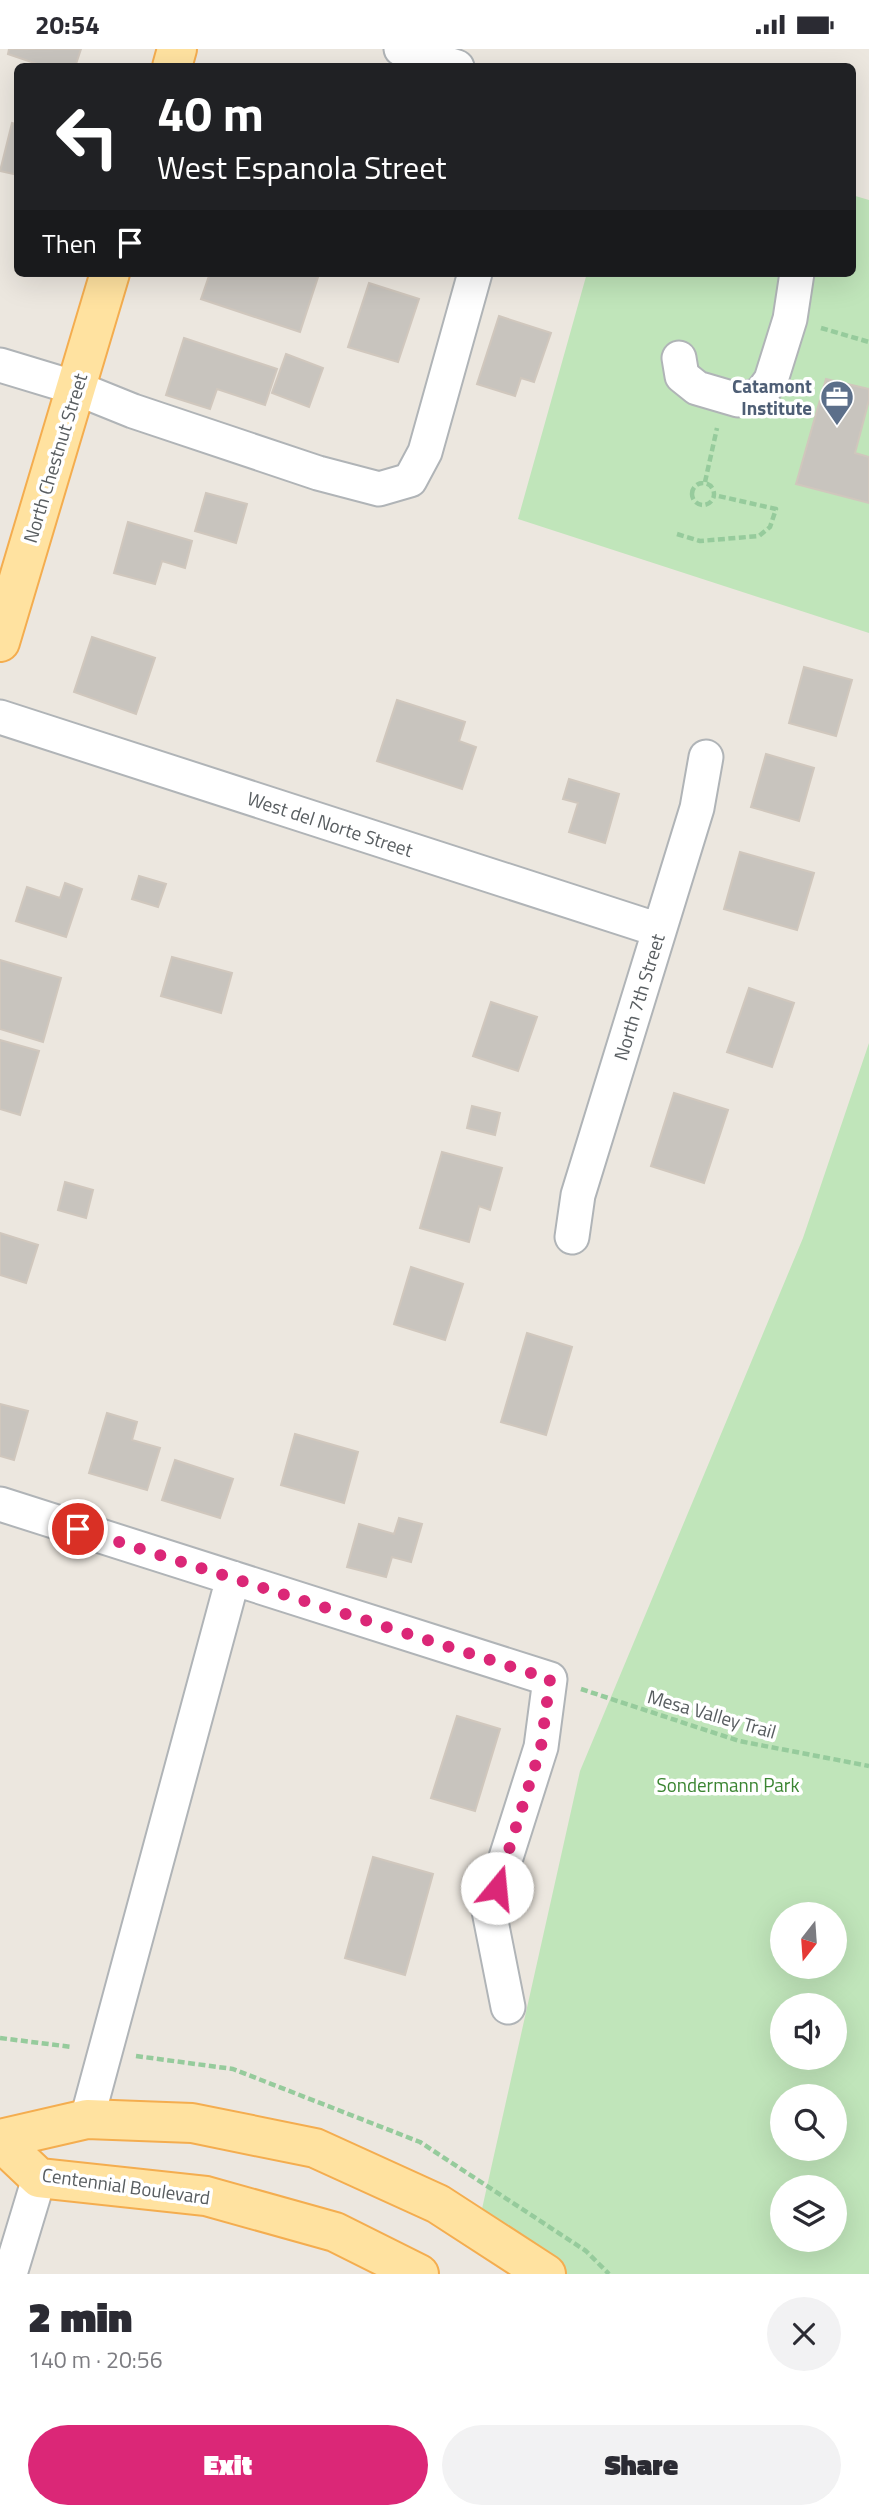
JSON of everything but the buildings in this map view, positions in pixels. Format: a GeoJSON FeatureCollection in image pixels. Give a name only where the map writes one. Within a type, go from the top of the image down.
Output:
{"type":"FeatureCollection","features":[{"type":"Feature","properties":{"kind":"main road","name":"North Chestnut Street"},"geometry":{"type":"LineString","coordinates":[[0,642],[109,277]]}},
{"type":"Feature","properties":{"kind":"main road","name":"Centennial Boulevard"},"geometry":{"type":"LineString","coordinates":[[0,2140],[87,2119],[192,2123],[315,2148],[438,2204],[546,2274]]}},
{"type":"Feature","properties":{"kind":"main road","name":"Centennial Boulevard"},"geometry":{"type":"LineString","coordinates":[[0,2140],[39,2178],[206,2196],[335,2232],[419,2274]]}},
{"type":"Feature","properties":{"kind":"street"},"geometry":{"type":"LineString","coordinates":[[401,49],[445,63]]}},
{"type":"Feature","properties":{"kind":"street"},"geometry":{"type":"LineString","coordinates":[[0,365],[76,388],[133,411],[318,473],[379,489],[410,480],[425,452],[474,277]]}},
{"type":"Feature","properties":{"kind":"street"},"geometry":{"type":"LineString","coordinates":[[679,358],[682,376],[696,388],[738,400],[760,395],[771,380],[790,319],[796,277]]}},
{"type":"Feature","properties":{"kind":"street","name":"West del Norte Street"},"geometry":{"type":"LineString","coordinates":[[0,717],[659,930]]}},
{"type":"Feature","properties":{"kind":"street","name":"North 7th Street"},"geometry":{"type":"LineString","coordinates":[[572,1237],[578,1195],[696,808],[706,757]]}},
{"type":"Feature","properties":{"kind":"street"},"geometry":{"type":"LineString","coordinates":[[0,1504],[550,1679],[541,1747],[489,1911],[508,2007]]}},
{"type":"Feature","properties":{"kind":"street"},"geometry":{"type":"LineString","coordinates":[[87,2119],[233,1578]]}},
{"type":"Feature","properties":{"kind":"street"},"geometry":{"type":"LineString","coordinates":[[10,2274],[39,2178]]}},
{"type":"Feature","properties":{"kind":"path"},"geometry":{"type":"LineString","coordinates":[[790,319],[869,342]]}},
{"type":"Feature","properties":{"kind":"path"},"geometry":{"type":"LineString","coordinates":[[705,482],[712,447]]}},
{"type":"Feature","properties":{"kind":"path"},"geometry":{"type":"LineString","coordinates":[[705,482],[712,487],[714,495],[713,500],[706,505],[694,501],[692,495],[695,486],[705,482]]}},
{"type":"Feature","properties":{"kind":"path"},"geometry":{"type":"LineString","coordinates":[[677,534],[700,541],[715,541],[759,536],[770,527],[776,509],[714,495]]}},
{"type":"Feature","properties":{"kind":"path","name":"Mesa Valley Trail"},"geometry":{"type":"LineString","coordinates":[[550,1679],[739,1741],[869,1766]]}},
{"type":"Feature","properties":{"kind":"green space"},"geometry":{"type":"Polygon","coordinates":[[[856,196],[869,200],[869,633],[518,519],[586,277],[856,277],[856,196]]]}},
{"type":"Feature","properties":{"kind":"green space","name":"Sondermann Park"},"geometry":{"type":"Polygon","coordinates":[[[869,1043],[869,2274],[535,2274],[473,2249],[580,1771],[803,1238],[869,1043]]]}},
{"type":"Feature","properties":{"kind":"place","name":"Catamont Institute"},"geometry":{"type":"Point","coordinates":[837,427]}},
{"type":"Feature","properties":{"kind":"route"},"geometry":{"type":"LineString","coordinates":[[78,1529],[550,1679],[541,1747],[497,1888]]}}]}
